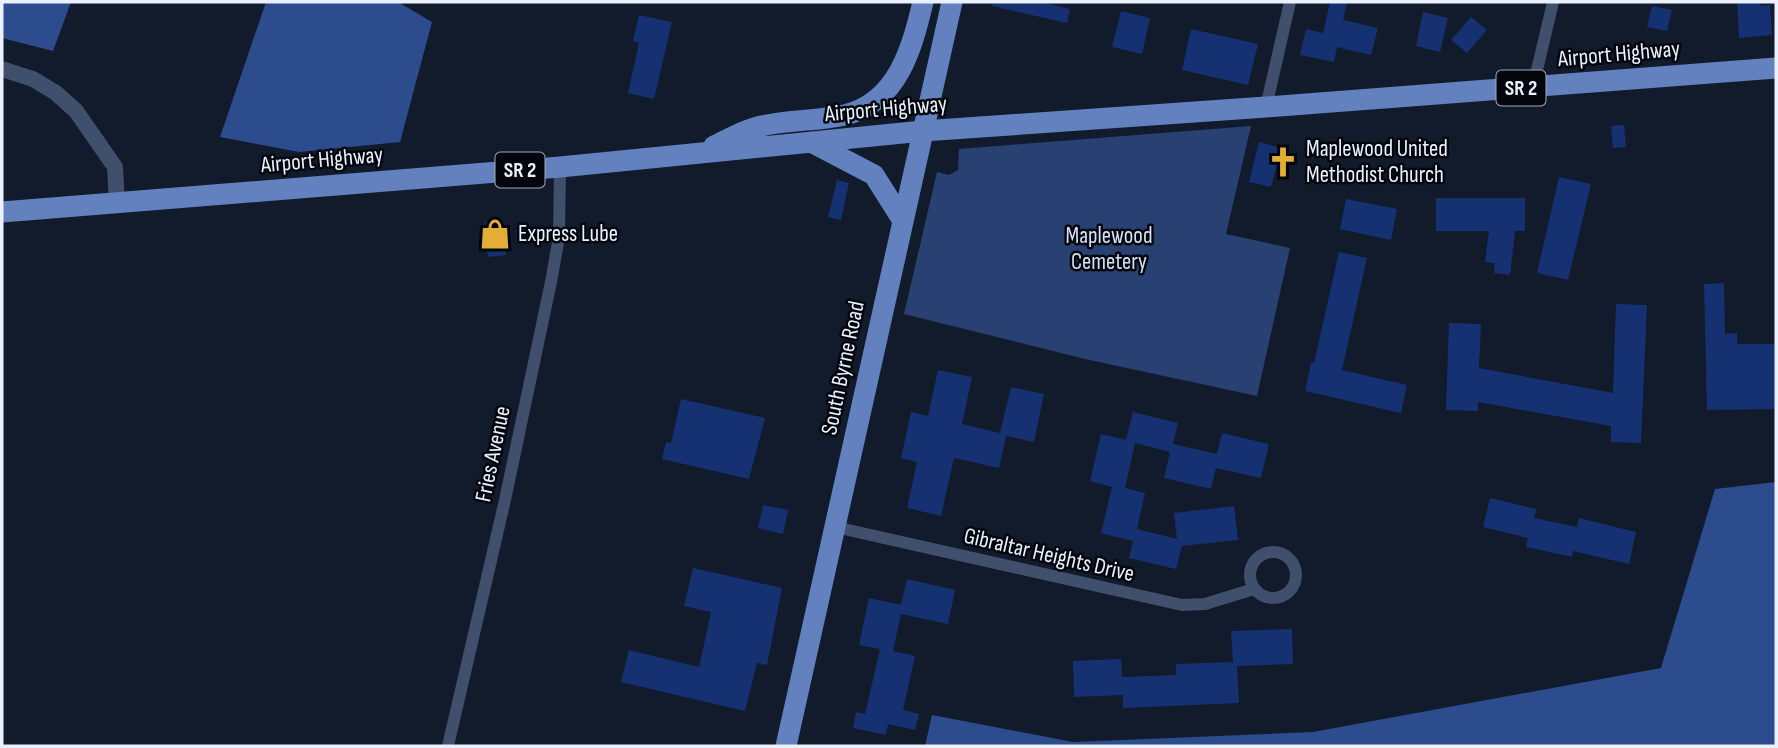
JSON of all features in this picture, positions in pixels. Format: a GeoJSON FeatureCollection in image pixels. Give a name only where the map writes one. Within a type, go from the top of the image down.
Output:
{"type":"FeatureCollection","features":[{"type":"Feature","properties":{"kind":"main road"},"geometry":{"type":"LineString","coordinates":[[696,153],[754,128],[845,115],[872,103],[903,68],[914,43],[923,2]]}},
{"type":"Feature","properties":{"kind":"main road","name":"South Byrne Road"},"geometry":{"type":"LineString","coordinates":[[786,746],[952,2]]}},
{"type":"Feature","properties":{"kind":"main road","name":"Airport Highway"},"geometry":{"type":"LineString","coordinates":[[2,212],[560,167],[923,131],[1776,68]]}},
{"type":"Feature","properties":{"kind":"main road"},"geometry":{"type":"LineString","coordinates":[[811,142],[874,175],[903,221]]}},
{"type":"Feature","properties":{"kind":"street"},"geometry":{"type":"LineString","coordinates":[[1266,107],[1290,2]]}},
{"type":"Feature","properties":{"kind":"street"},"geometry":{"type":"LineString","coordinates":[[1533,87],[1553,2]]}},
{"type":"Feature","properties":{"kind":"street"},"geometry":{"type":"LineString","coordinates":[[2,69],[33,79],[56,93],[76,111],[116,167],[117,204]]}},
{"type":"Feature","properties":{"kind":"street","name":"Fries Avenue"},"geometry":{"type":"LineString","coordinates":[[447,746],[505,500],[553,270],[559,237],[560,167]]}},
{"type":"Feature","properties":{"kind":"street","name":"Gibraltar Heights Drive"},"geometry":{"type":"LineString","coordinates":[[835,527],[1171,603],[1205,604],[1254,589]]}},
{"type":"Feature","properties":{"kind":"green space","name":"Maplewood Cemetery"},"geometry":{"type":"Polygon","coordinates":[[[1251,126],[1226,234],[1290,248],[1257,396],[1085,359],[904,314],[937,172],[949,175],[958,170],[959,149],[1251,126]]]}},
{"type":"Feature","properties":{"kind":"shaded area"},"geometry":{"type":"Polygon","coordinates":[[[2,2],[71,2],[53,51],[2,38],[2,2]]]}},
{"type":"Feature","properties":{"kind":"shaded area"},"geometry":{"type":"Polygon","coordinates":[[[266,2],[398,2],[432,22],[400,142],[299,152],[220,137],[266,2]]]}},
{"type":"Feature","properties":{"kind":"shaded area"},"geometry":{"type":"Polygon","coordinates":[[[1776,482],[1776,746],[925,746],[932,715],[1073,742],[1313,732],[1661,668],[1715,489],[1776,482]]]}},
{"type":"Feature","properties":{"kind":"building"},"geometry":{"type":"Polygon","coordinates":[[[993,2],[1040,2],[1070,9],[1067,23],[992,6],[993,2]]]}},
{"type":"Feature","properties":{"kind":"building"},"geometry":{"type":"Polygon","coordinates":[[[1330,2],[1347,2],[1343,20],[1378,28],[1371,55],[1337,47],[1334,62],[1300,55],[1306,29],[1323,33],[1330,2]]]}},
{"type":"Feature","properties":{"kind":"building"},"geometry":{"type":"Polygon","coordinates":[[[1737,2],[1770,5],[1772,35],[1739,38],[1737,2]]]}},
{"type":"Feature","properties":{"kind":"building"},"geometry":{"type":"Polygon","coordinates":[[[1652,6],[1672,10],[1667,31],[1647,27],[1652,6]]]}},
{"type":"Feature","properties":{"kind":"building"},"geometry":{"type":"Polygon","coordinates":[[[1121,11],[1150,18],[1142,54],[1112,47],[1121,11]]]}},
{"type":"Feature","properties":{"kind":"building"},"geometry":{"type":"Polygon","coordinates":[[[1423,12],[1448,18],[1440,52],[1416,46],[1423,12]]]}},
{"type":"Feature","properties":{"kind":"building"},"geometry":{"type":"Polygon","coordinates":[[[639,15],[672,22],[654,99],[628,93],[639,43],[633,41],[639,15]]]}},
{"type":"Feature","properties":{"kind":"building"},"geometry":{"type":"Polygon","coordinates":[[[1471,17],[1487,30],[1467,53],[1451,40],[1471,17]]]}},
{"type":"Feature","properties":{"kind":"building"},"geometry":{"type":"Polygon","coordinates":[[[1191,29],[1258,44],[1248,85],[1182,70],[1191,29]]]}},
{"type":"Feature","properties":{"kind":"building"},"geometry":{"type":"Polygon","coordinates":[[[1624,125],[1626,147],[1613,148],[1611,126],[1624,125]]]}},
{"type":"Feature","properties":{"kind":"building"},"geometry":{"type":"Polygon","coordinates":[[[1259,142],[1281,148],[1271,187],[1249,182],[1259,142]]]}},
{"type":"Feature","properties":{"kind":"building"},"geometry":{"type":"Polygon","coordinates":[[[1559,177],[1591,184],[1568,280],[1537,273],[1559,177]]]}},
{"type":"Feature","properties":{"kind":"building"},"geometry":{"type":"Polygon","coordinates":[[[837,180],[849,183],[841,220],[828,217],[837,180]]]}},
{"type":"Feature","properties":{"kind":"building"},"geometry":{"type":"Polygon","coordinates":[[[1436,198],[1525,198],[1525,231],[1515,231],[1510,275],[1494,273],[1495,263],[1485,262],[1489,231],[1436,231],[1436,198]]]}},
{"type":"Feature","properties":{"kind":"building"},"geometry":{"type":"Polygon","coordinates":[[[1346,199],[1397,209],[1391,240],[1340,229],[1346,199]]]}},
{"type":"Feature","properties":{"kind":"building","name":"Express Lube"},"geometry":{"type":"Polygon","coordinates":[[[503,220],[506,255],[488,257],[485,222],[503,220]]]}},
{"type":"Feature","properties":{"kind":"building"},"geometry":{"type":"Polygon","coordinates":[[[1339,252],[1367,258],[1342,370],[1407,385],[1401,413],[1305,391],[1339,252]]]}},
{"type":"Feature","properties":{"kind":"building"},"geometry":{"type":"Polygon","coordinates":[[[1724,283],[1725,334],[1737,333],[1737,344],[1776,344],[1776,409],[1707,410],[1704,284],[1724,283]]]}},
{"type":"Feature","properties":{"kind":"building"},"geometry":{"type":"Polygon","coordinates":[[[1616,304],[1647,305],[1641,443],[1611,442],[1611,426],[1478,402],[1478,411],[1446,410],[1449,323],[1481,324],[1479,368],[1613,393],[1616,304]]]}},
{"type":"Feature","properties":{"kind":"building"},"geometry":{"type":"Polygon","coordinates":[[[938,370],[972,377],[962,424],[1000,433],[1011,387],[1044,394],[1034,442],[1006,436],[999,468],[954,458],[941,516],[907,508],[917,462],[901,458],[911,412],[928,416],[938,370]]]}},
{"type":"Feature","properties":{"kind":"building"},"geometry":{"type":"Polygon","coordinates":[[[681,399],[765,418],[749,479],[662,459],[666,442],[671,443],[681,399]]]}},
{"type":"Feature","properties":{"kind":"building"},"geometry":{"type":"Polygon","coordinates":[[[1133,412],[1178,423],[1173,444],[1217,454],[1222,433],[1269,444],[1261,478],[1216,468],[1211,489],[1164,478],[1170,452],[1135,443],[1125,488],[1145,493],[1137,529],[1177,539],[1174,513],[1234,506],[1238,540],[1182,546],[1176,569],[1129,558],[1133,541],[1101,533],[1112,487],[1090,481],[1101,434],[1126,440],[1133,412]]]}},
{"type":"Feature","properties":{"kind":"building"},"geometry":{"type":"Polygon","coordinates":[[[1490,498],[1536,509],[1534,518],[1577,527],[1579,518],[1636,532],[1629,564],[1573,551],[1572,557],[1526,547],[1528,538],[1483,527],[1490,498]]]}},
{"type":"Feature","properties":{"kind":"building"},"geometry":{"type":"Polygon","coordinates":[[[763,505],[788,510],[783,534],[758,528],[763,505]]]}},
{"type":"Feature","properties":{"kind":"building"},"geometry":{"type":"Polygon","coordinates":[[[693,568],[782,588],[767,665],[757,663],[745,711],[621,682],[629,650],[699,667],[711,612],[684,606],[693,568]]]}},
{"type":"Feature","properties":{"kind":"building"},"geometry":{"type":"Polygon","coordinates":[[[907,579],[955,590],[948,624],[901,614],[893,651],[915,656],[903,710],[919,714],[915,730],[888,724],[886,735],[853,728],[856,712],[865,714],[880,649],[859,645],[869,598],[901,605],[907,579]]]}},
{"type":"Feature","properties":{"kind":"building"},"geometry":{"type":"Polygon","coordinates":[[[1292,629],[1293,664],[1237,666],[1239,703],[1123,708],[1123,695],[1074,697],[1073,661],[1121,659],[1122,677],[1176,675],[1176,664],[1233,662],[1231,631],[1292,629]]]}},
{"type":"Feature","properties":{"kind":"place","name":"Maplewood United Methodist Church"},"geometry":{"type":"Point","coordinates":[1283,162]}},
{"type":"Feature","properties":{"kind":"place","name":"Express Lube"},"geometry":{"type":"Point","coordinates":[495,234]}}]}
